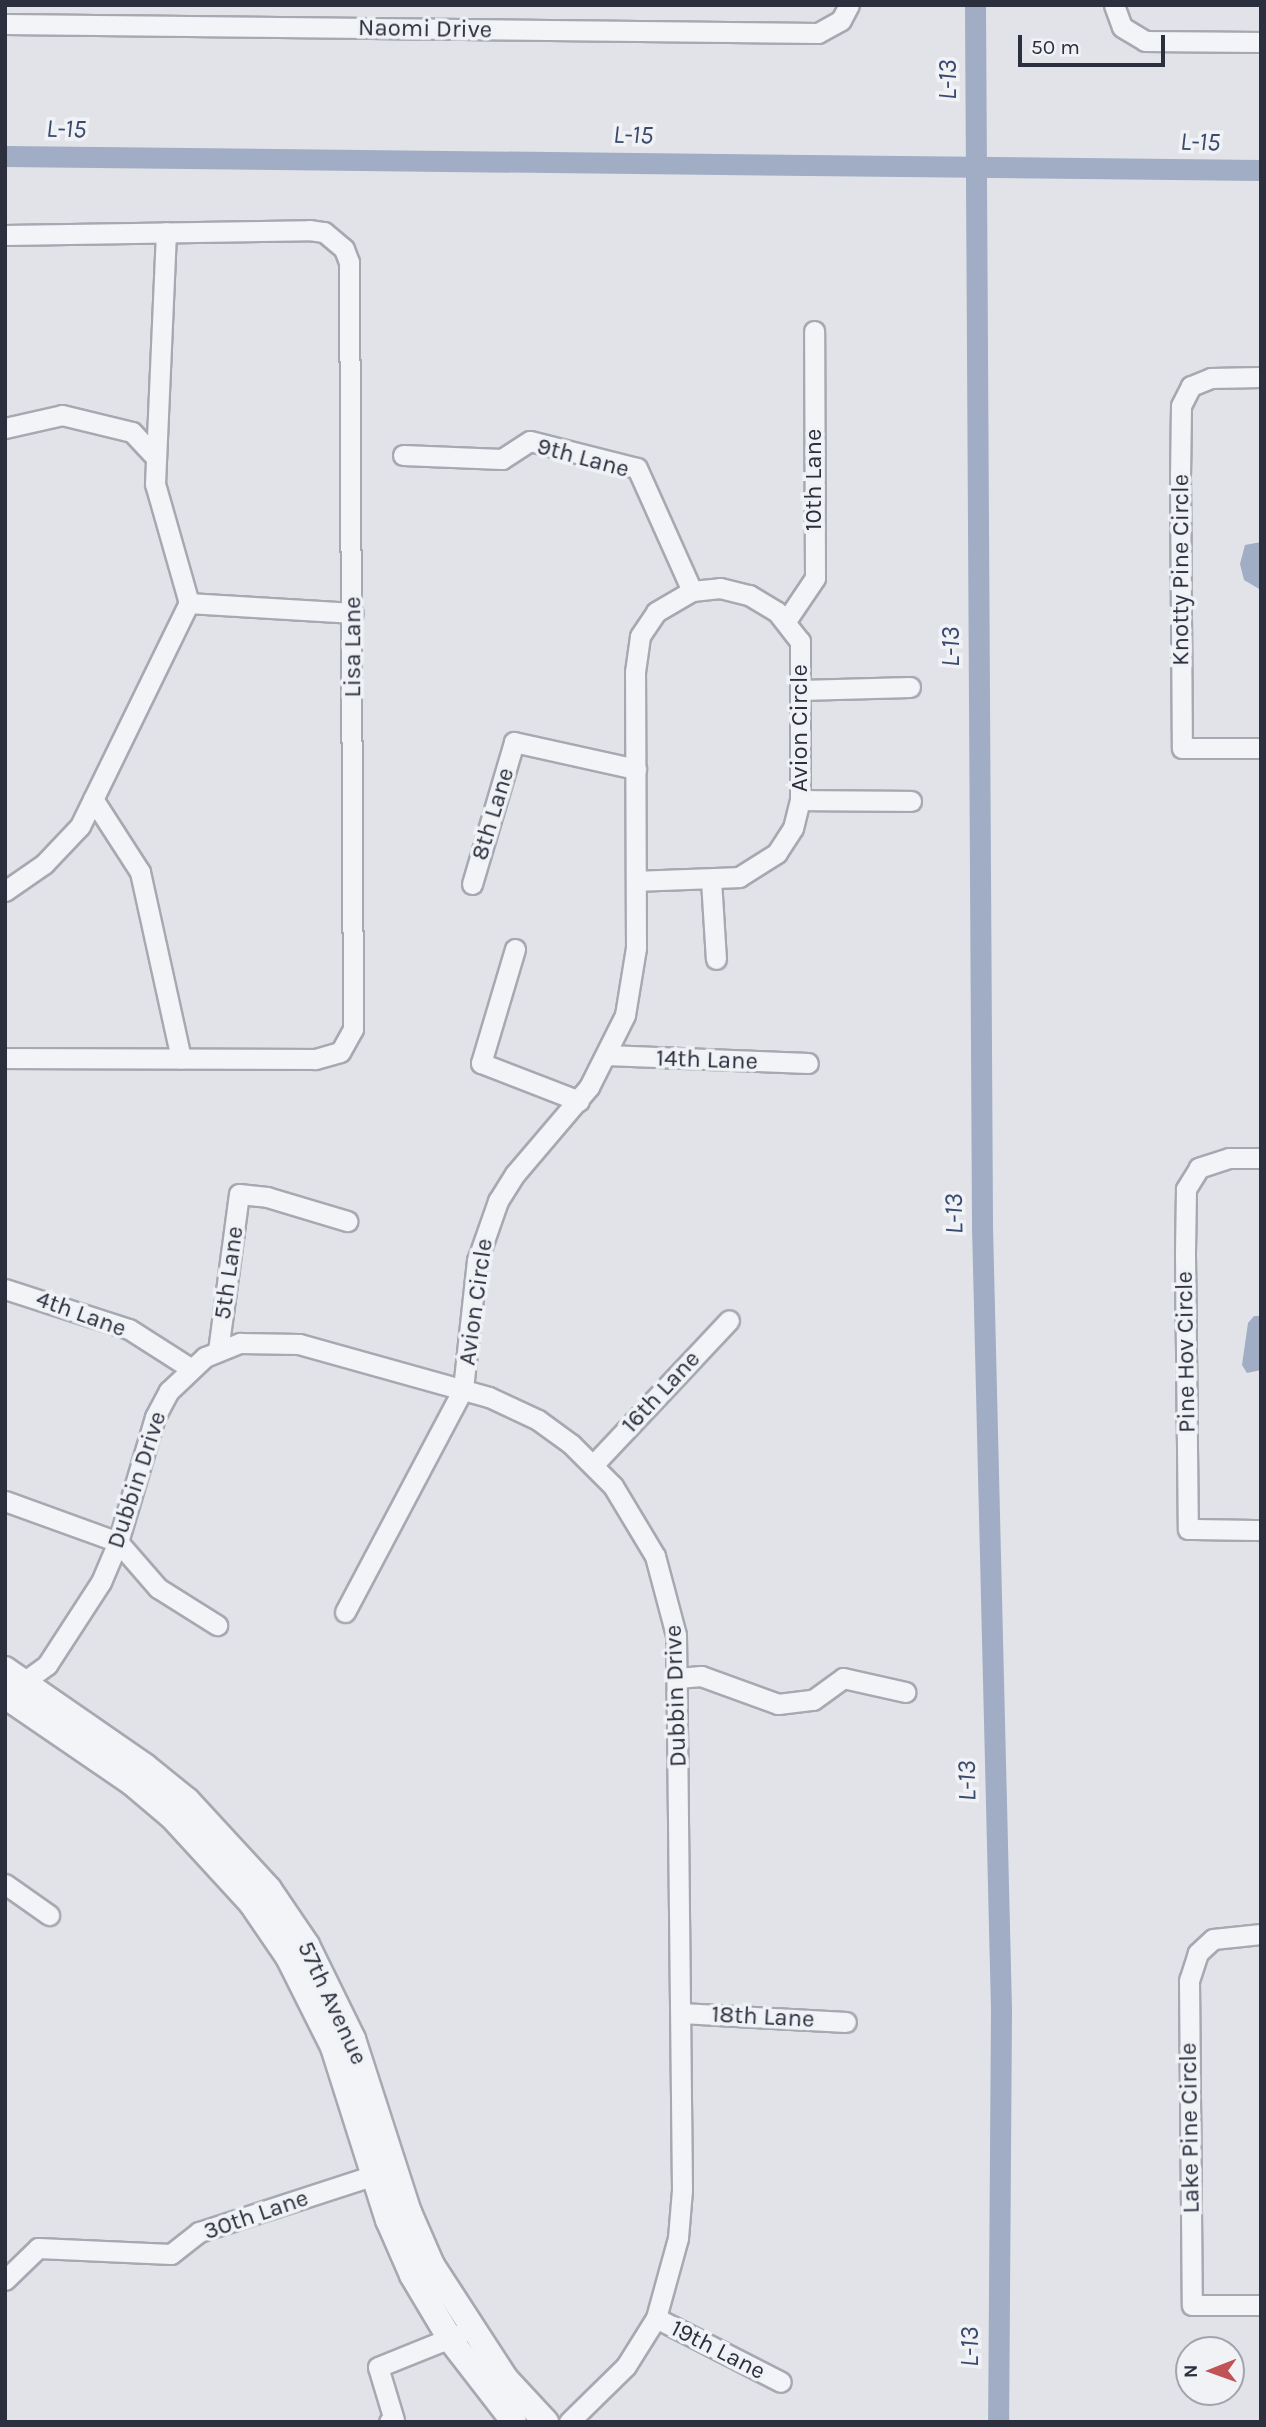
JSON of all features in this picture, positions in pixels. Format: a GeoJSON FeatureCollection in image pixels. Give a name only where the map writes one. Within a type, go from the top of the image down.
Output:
{"type":"FeatureCollection","features":[{"type":"Feature","properties":{"kind":"street"},"geometry":{"type":"LineString","coordinates":[[1114,5],[1122,27],[1145,41],[1261,42]]}},
{"type":"Feature","properties":{"kind":"street","name":"Naomi Drive"},"geometry":{"type":"LineString","coordinates":[[5,24],[818,33],[845,13]]}},
{"type":"Feature","properties":{"kind":"street","name":"Lisa Lane"},"geometry":{"type":"LineString","coordinates":[[5,235],[309,230],[324,232],[344,249],[349,261],[353,612],[353,1029],[349,1044],[340,1052],[315,1059],[5,1058]]}},
{"type":"Feature","properties":{"kind":"street"},"geometry":{"type":"LineString","coordinates":[[5,891],[57,852],[80,826],[189,603],[155,484],[166,232]]}},
{"type":"Feature","properties":{"kind":"street","name":"10th Lane"},"geometry":{"type":"LineString","coordinates":[[786,621],[815,578],[814,331]]}},
{"type":"Feature","properties":{"kind":"street","name":"Knotty Pine Circle"},"geometry":{"type":"LineString","coordinates":[[1261,377],[1211,378],[1191,386],[1181,406],[1180,474],[1182,748],[1261,748]]}},
{"type":"Feature","properties":{"kind":"street"},"geometry":{"type":"LineString","coordinates":[[5,428],[62,415],[132,432],[156,458]]}},
{"type":"Feature","properties":{"kind":"street","name":"9th Lane"},"geometry":{"type":"LineString","coordinates":[[403,454],[502,459],[530,441],[637,468],[692,591]]}},
{"type":"Feature","properties":{"kind":"street","name":"Avion Circle"},"geometry":{"type":"LineString","coordinates":[[345,1612],[463,1389],[472,1337],[476,1270],[485,1231],[515,1174],[579,1101],[606,1055],[625,1015],[632,983],[636,881],[635,672],[640,636],[656,612],[692,591],[734,590],[764,602],[786,621],[800,641],[800,800],[787,841],[766,863],[739,877],[636,881]]}},
{"type":"Feature","properties":{"kind":"street"},"geometry":{"type":"LineString","coordinates":[[189,603],[353,612]]}},
{"type":"Feature","properties":{"kind":"street"},"geometry":{"type":"LineString","coordinates":[[800,690],[910,687]]}},
{"type":"Feature","properties":{"kind":"street","name":"8th Lane"},"geometry":{"type":"LineString","coordinates":[[472,884],[514,742],[636,769]]}},
{"type":"Feature","properties":{"kind":"street"},"geometry":{"type":"LineString","coordinates":[[93,799],[140,872],[181,1059]]}},
{"type":"Feature","properties":{"kind":"street"},"geometry":{"type":"LineString","coordinates":[[800,800],[911,801]]}},
{"type":"Feature","properties":{"kind":"street"},"geometry":{"type":"LineString","coordinates":[[711,880],[716,959]]}},
{"type":"Feature","properties":{"kind":"street"},"geometry":{"type":"LineString","coordinates":[[515,949],[481,1063],[579,1101]]}},
{"type":"Feature","properties":{"kind":"street","name":"14th Lane"},"geometry":{"type":"LineString","coordinates":[[606,1055],[808,1063]]}},
{"type":"Feature","properties":{"kind":"street","name":"Pine Hov Circle"},"geometry":{"type":"LineString","coordinates":[[1261,1158],[1229,1158],[1199,1168],[1186,1189],[1185,1255],[1188,1529],[1261,1530]]}},
{"type":"Feature","properties":{"kind":"street","name":"5th Lane"},"geometry":{"type":"LineString","coordinates":[[218,1351],[239,1194],[267,1197],[347,1221]]}},
{"type":"Feature","properties":{"kind":"street","name":"4th Lane"},"geometry":{"type":"LineString","coordinates":[[5,1289],[129,1329],[190,1368]]}},
{"type":"Feature","properties":{"kind":"street","name":"16th Lane"},"geometry":{"type":"LineString","coordinates":[[594,1464],[729,1320]]}},
{"type":"Feature","properties":{"kind":"street","name":"Dubbin Drive"},"geometry":{"type":"LineString","coordinates":[[9,1689],[47,1665],[101,1582],[118,1542],[155,1417],[169,1391],[190,1368],[218,1351],[255,1341],[284,1342],[463,1389],[538,1420],[594,1464],[637,1519],[655,1556],[672,1608],[678,1678],[682,2190],[678,2238],[656,2318],[626,2366],[569,2422]]}},
{"type":"Feature","properties":{"kind":"street"},"geometry":{"type":"LineString","coordinates":[[5,1501],[118,1542],[158,1588],[217,1625]]}},
{"type":"Feature","properties":{"kind":"street"},"geometry":{"type":"LineString","coordinates":[[678,1678],[701,1676],[778,1704],[813,1700],[843,1678],[905,1692]]}},
{"type":"Feature","properties":{"kind":"street","name":"57th Avenue"},"geometry":{"type":"LineString","coordinates":[[9,1689],[187,1800],[269,1889],[333,1993],[358,2052],[384,2172],[432,2265],[460,2334],[514,2422]]}},
{"type":"Feature","properties":{"kind":"street"},"geometry":{"type":"LineString","coordinates":[[5,1884],[48,1915]]}},
{"type":"Feature","properties":{"kind":"street","name":"Lake Pine Circle"},"geometry":{"type":"LineString","coordinates":[[1261,1934],[1213,1939],[1198,1953],[1189,1980],[1192,2305],[1261,2305]]}},
{"type":"Feature","properties":{"kind":"street","name":"18th Lane"},"geometry":{"type":"LineString","coordinates":[[681,2013],[846,2022]]}},
{"type":"Feature","properties":{"kind":"street","name":"30th Lane"},"geometry":{"type":"LineString","coordinates":[[5,2280],[38,2248],[171,2254],[199,2232],[384,2172]]}},
{"type":"Feature","properties":{"kind":"street","name":"19th Lane"},"geometry":{"type":"LineString","coordinates":[[656,2318],[781,2382]]}},
{"type":"Feature","properties":{"kind":"street"},"geometry":{"type":"LineString","coordinates":[[389,2422],[394,2420],[379,2367],[460,2334]]}},
{"type":"Feature","properties":{"kind":"street","name":"57th Avenue"},"geometry":{"type":"LineString","coordinates":[[460,2334],[545,2422]]}},
{"type":"Feature","properties":{"kind":"water"},"geometry":{"type":"Polygon","coordinates":[[[1261,542],[1261,590],[1244,580],[1240,564],[1245,545],[1261,542]]]}},
{"type":"Feature","properties":{"kind":"water"},"geometry":{"type":"Polygon","coordinates":[[[1254,1316],[1261,1316],[1261,1370],[1247,1373],[1242,1365],[1248,1323],[1254,1316]]]}},
{"type":"Feature","properties":{"kind":"waterway","name":"L-13"},"geometry":{"type":"LineString","coordinates":[[975,5],[982,1226],[1001,2009],[998,2422]]}},
{"type":"Feature","properties":{"kind":"waterway","name":"L-15"},"geometry":{"type":"LineString","coordinates":[[5,156],[1261,170]]}}]}
